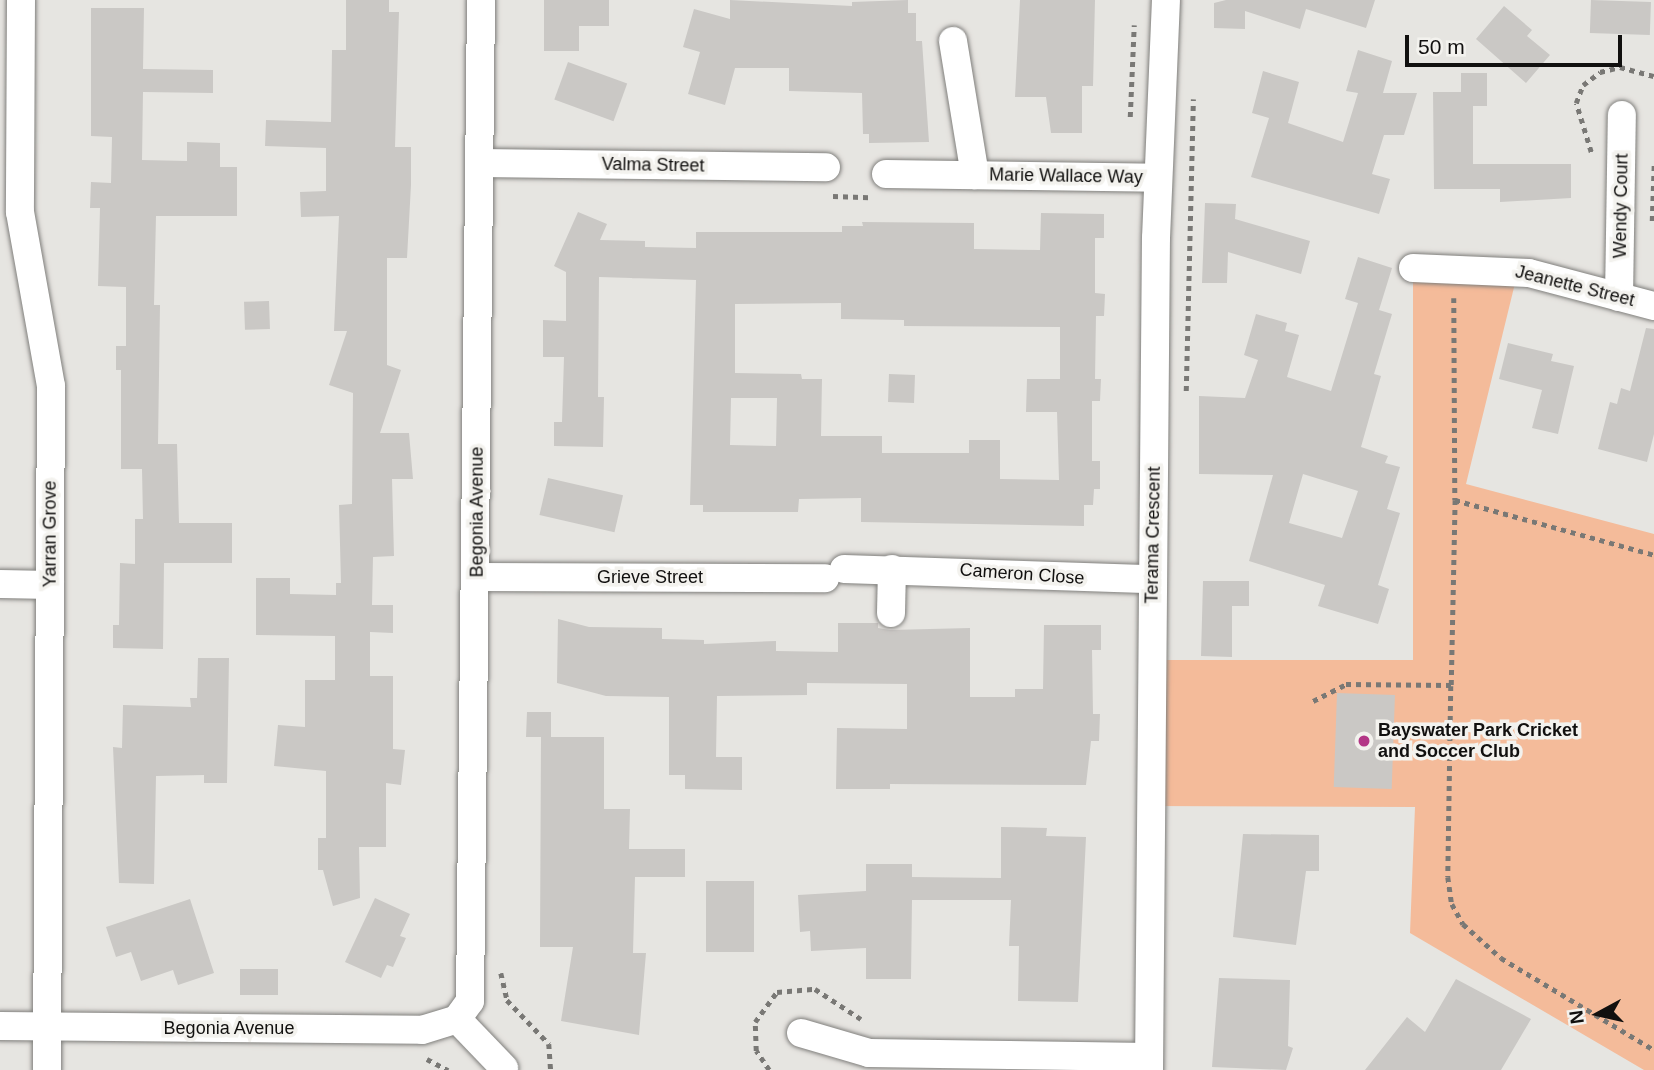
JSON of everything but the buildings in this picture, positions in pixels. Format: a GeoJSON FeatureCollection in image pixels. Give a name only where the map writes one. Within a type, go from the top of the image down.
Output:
{"type":"FeatureCollection","features":[{"type":"Feature","properties":{"kind":"street","name":"Yarran Grove"},"geometry":{"type":"LineString","coordinates":[[21,0],[20,212],[51,386],[47,1070]]}},
{"type":"Feature","properties":{"kind":"street","name":"Begonia Avenue"},"geometry":{"type":"LineString","coordinates":[[0,1026],[422,1030],[457,1019],[470,1002],[473,982],[481,0]]}},
{"type":"Feature","properties":{"kind":"street","name":"Terama Crescent"},"geometry":{"type":"LineString","coordinates":[[1149,1064],[1158,178],[1167,0]]}},
{"type":"Feature","properties":{"kind":"street","name":"Marie Wallace Way"},"geometry":{"type":"LineString","coordinates":[[953,41],[975,175]]}},
{"type":"Feature","properties":{"kind":"street","name":"Wendy Court"},"geometry":{"type":"LineString","coordinates":[[1619,297],[1622,116]]}},
{"type":"Feature","properties":{"kind":"street","name":"Valma Street"},"geometry":{"type":"LineString","coordinates":[[480,163],[826,167]]}},
{"type":"Feature","properties":{"kind":"street","name":"Marie Wallace Way"},"geometry":{"type":"LineString","coordinates":[[886,174],[1158,178]]}},
{"type":"Feature","properties":{"kind":"street","name":"Jeanette Street"},"geometry":{"type":"LineString","coordinates":[[1413,268],[1507,269],[1654,306]]}},
{"type":"Feature","properties":{"kind":"street"},"geometry":{"type":"LineString","coordinates":[[891,613],[892,569]]}},
{"type":"Feature","properties":{"kind":"street","name":"Cameron Close"},"geometry":{"type":"LineString","coordinates":[[834,573],[954,569],[1028,578],[1152,579]]}},
{"type":"Feature","properties":{"kind":"street","name":"Grieve Street"},"geometry":{"type":"LineString","coordinates":[[476,577],[834,573]]}},
{"type":"Feature","properties":{"kind":"street"},"geometry":{"type":"LineString","coordinates":[[0,584],[50,584]]}},
{"type":"Feature","properties":{"kind":"street"},"geometry":{"type":"LineString","coordinates":[[457,1019],[504,1068]]}},
{"type":"Feature","properties":{"kind":"street"},"geometry":{"type":"LineString","coordinates":[[801,1033],[869,1054],[1149,1064]]}},
{"type":"Feature","properties":{"kind":"path"},"geometry":{"type":"LineString","coordinates":[[1441,297],[1464,297]]}},
{"type":"Feature","properties":{"kind":"path"},"geometry":{"type":"LineString","coordinates":[[1454,297],[1455,500],[1448,877],[1452,904],[1463,924],[1501,958],[1654,1050]]}},
{"type":"Feature","properties":{"kind":"path"},"geometry":{"type":"LineString","coordinates":[[1455,500],[1654,555]]}},
{"type":"Feature","properties":{"kind":"path"},"geometry":{"type":"LineString","coordinates":[[1313,701],[1346,684],[1451,685]]}},
{"type":"Feature","properties":{"kind":"path"},"geometry":{"type":"LineString","coordinates":[[501,958],[507,1000],[543,1035],[551,1070]]}},
{"type":"Feature","properties":{"kind":"path"},"geometry":{"type":"LineString","coordinates":[[769,1070],[756,1051],[755,1022],[777,992],[796,987],[823,992],[865,1022]]}},
{"type":"Feature","properties":{"kind":"shaded area"},"geometry":{"type":"Polygon","coordinates":[[[1413,268],[1518,271],[1466,484],[1654,534],[1654,1070],[1644,1070],[1410,933],[1415,807],[1151,806],[1152,660],[1413,660],[1413,268]]]}},
{"type":"Feature","properties":{"kind":"place","name":"Bayswater Park Cricket and Soccer Club"},"geometry":{"type":"Point","coordinates":[1364,741]}}]}
